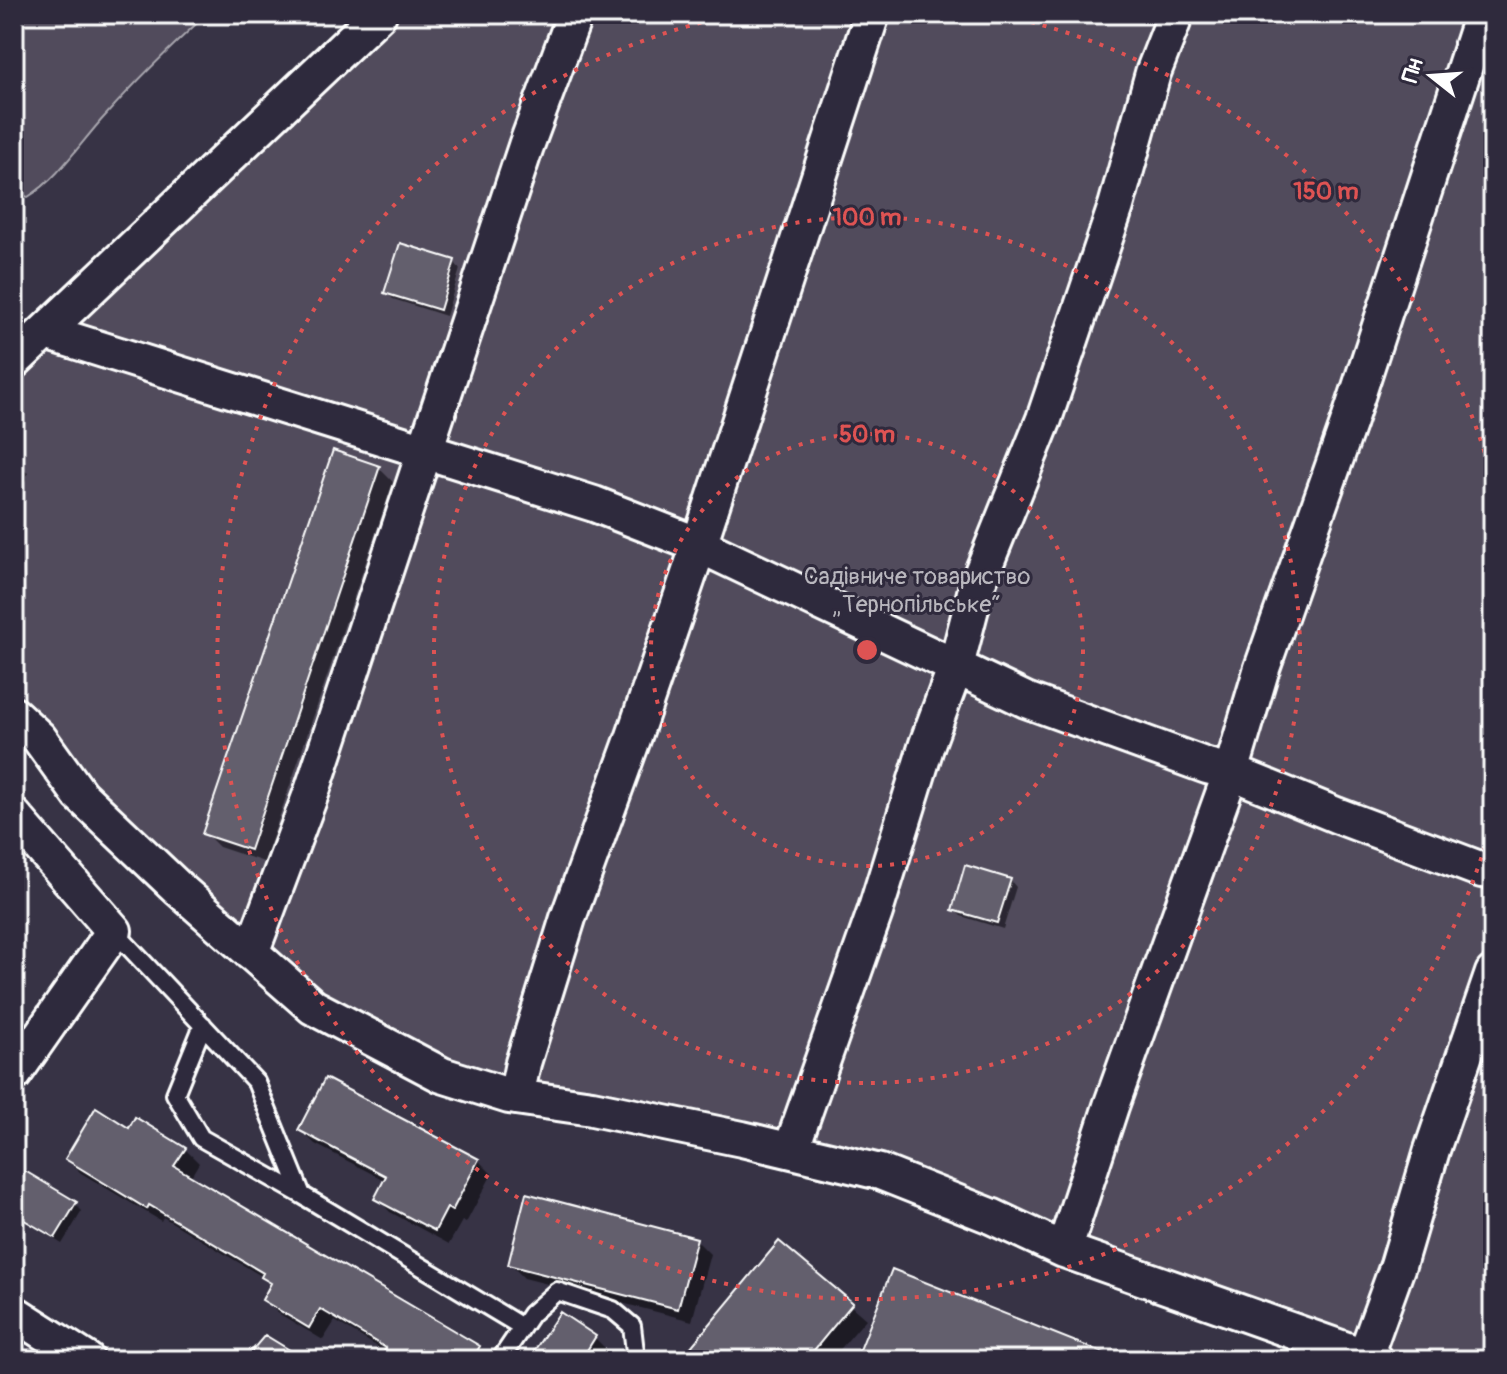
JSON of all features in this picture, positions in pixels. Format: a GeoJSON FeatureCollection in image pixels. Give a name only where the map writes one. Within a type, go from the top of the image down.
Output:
{"type":"FeatureCollection","features":[{"type":"Feature","properties":{"kind":"street"},"geometry":{"type":"LineString","coordinates":[[14,361],[379,14]]}},
{"type":"Feature","properties":{"kind":"street"},"geometry":{"type":"LineString","coordinates":[[251,953],[312,791],[526,146],[575,14]]}},
{"type":"Feature","properties":{"kind":"street"},"geometry":{"type":"LineString","coordinates":[[516,1097],[523,1063],[568,918],[699,545],[872,14]]}},
{"type":"Feature","properties":{"kind":"street"},"geometry":{"type":"LineString","coordinates":[[791,1150],[875,912],[927,744],[956,666],[977,585],[1044,419],[1116,206],[1153,73],[1176,14]]}},
{"type":"Feature","properties":{"kind":"street"},"geometry":{"type":"LineString","coordinates":[[1064,1250],[1111,1106],[1231,772],[1261,671],[1349,421],[1482,14]]}},
{"type":"Feature","properties":{"kind":"street"},"geometry":{"type":"LineString","coordinates":[[46,332],[594,504],[699,545],[1026,700],[1231,772],[1365,826],[1482,870],[1493,871]]}},
{"type":"Feature","properties":{"kind":"street"},"geometry":{"type":"LineString","coordinates":[[14,715],[39,738],[80,795],[179,889],[313,1007],[442,1075],[516,1097],[592,1108],[880,1172],[991,1216],[1064,1250],[1370,1358],[1432,1150],[1493,973]]}},
{"type":"Feature","properties":{"kind":"street"},"geometry":{"type":"LineString","coordinates":[[14,816],[114,931],[14,1074]]}},
{"type":"Feature","properties":{"kind":"street"},"geometry":{"type":"LineString","coordinates":[[14,1313],[87,1360]]}},
{"type":"Feature","properties":{"kind":"lane"},"geometry":{"type":"LineString","coordinates":[[114,931],[256,1082],[302,1195]]}},
{"type":"Feature","properties":{"kind":"lane"},"geometry":{"type":"LineString","coordinates":[[203,1025],[175,1094],[201,1138],[522,1327]]}},
{"type":"Feature","properties":{"kind":"lane"},"geometry":{"type":"LineString","coordinates":[[500,1360],[531,1314],[557,1291],[613,1310],[632,1326],[636,1360]]}},
{"type":"Feature","properties":{"kind":"green space"},"geometry":{"type":"Polygon","coordinates":[[[14,14],[207,14],[130,89],[59,170],[28,197],[14,193],[14,14]]]}},
{"type":"Feature","properties":{"kind":"green space","name":"Садівниче товариство „Тернопільське“"},"geometry":{"type":"Polygon","coordinates":[[[379,14],[1493,14],[1493,1360],[1375,1360],[991,1216],[509,1096],[313,1007],[14,715],[14,361],[379,14]]]}},
{"type":"Feature","properties":{"kind":"building"},"geometry":{"type":"Polygon","coordinates":[[[400,243],[455,260],[440,310],[384,293],[400,243]]]}},
{"type":"Feature","properties":{"kind":"building"},"geometry":{"type":"Polygon","coordinates":[[[333,450],[380,466],[250,850],[202,834],[333,450]]]}},
{"type":"Feature","properties":{"kind":"building"},"geometry":{"type":"Polygon","coordinates":[[[14,462],[22,464],[14,489],[14,462]]]}},
{"type":"Feature","properties":{"kind":"building"},"geometry":{"type":"Polygon","coordinates":[[[965,865],[1011,879],[997,923],[952,910],[965,865]]]}},
{"type":"Feature","properties":{"kind":"building"},"geometry":{"type":"Polygon","coordinates":[[[325,1078],[479,1159],[452,1211],[447,1208],[435,1231],[374,1199],[386,1176],[298,1130],[325,1078]]]}},
{"type":"Feature","properties":{"kind":"building"},"geometry":{"type":"Polygon","coordinates":[[[96,1107],[129,1128],[135,1117],[186,1148],[174,1166],[480,1346],[472,1360],[379,1360],[386,1348],[320,1309],[309,1328],[262,1300],[271,1283],[261,1277],[263,1273],[149,1205],[147,1209],[65,1159],[96,1107]]]}},
{"type":"Feature","properties":{"kind":"building"},"geometry":{"type":"Polygon","coordinates":[[[25,1171],[77,1202],[55,1238],[14,1214],[14,1190],[25,1171]]]}},
{"type":"Feature","properties":{"kind":"building"},"geometry":{"type":"Polygon","coordinates":[[[526,1193],[697,1238],[678,1309],[508,1265],[526,1193]]]}},
{"type":"Feature","properties":{"kind":"building"},"geometry":{"type":"Polygon","coordinates":[[[779,1241],[853,1303],[806,1360],[680,1360],[779,1241]]]}},
{"type":"Feature","properties":{"kind":"building"},"geometry":{"type":"Polygon","coordinates":[[[892,1269],[1109,1355],[1108,1360],[852,1360],[858,1355],[892,1269]]]}},
{"type":"Feature","properties":{"kind":"building"},"geometry":{"type":"Polygon","coordinates":[[[560,1312],[596,1336],[581,1360],[528,1360],[560,1312]]]}},
{"type":"Feature","properties":{"kind":"building"},"geometry":{"type":"Polygon","coordinates":[[[265,1335],[306,1360],[244,1360],[265,1335]]]}}]}
